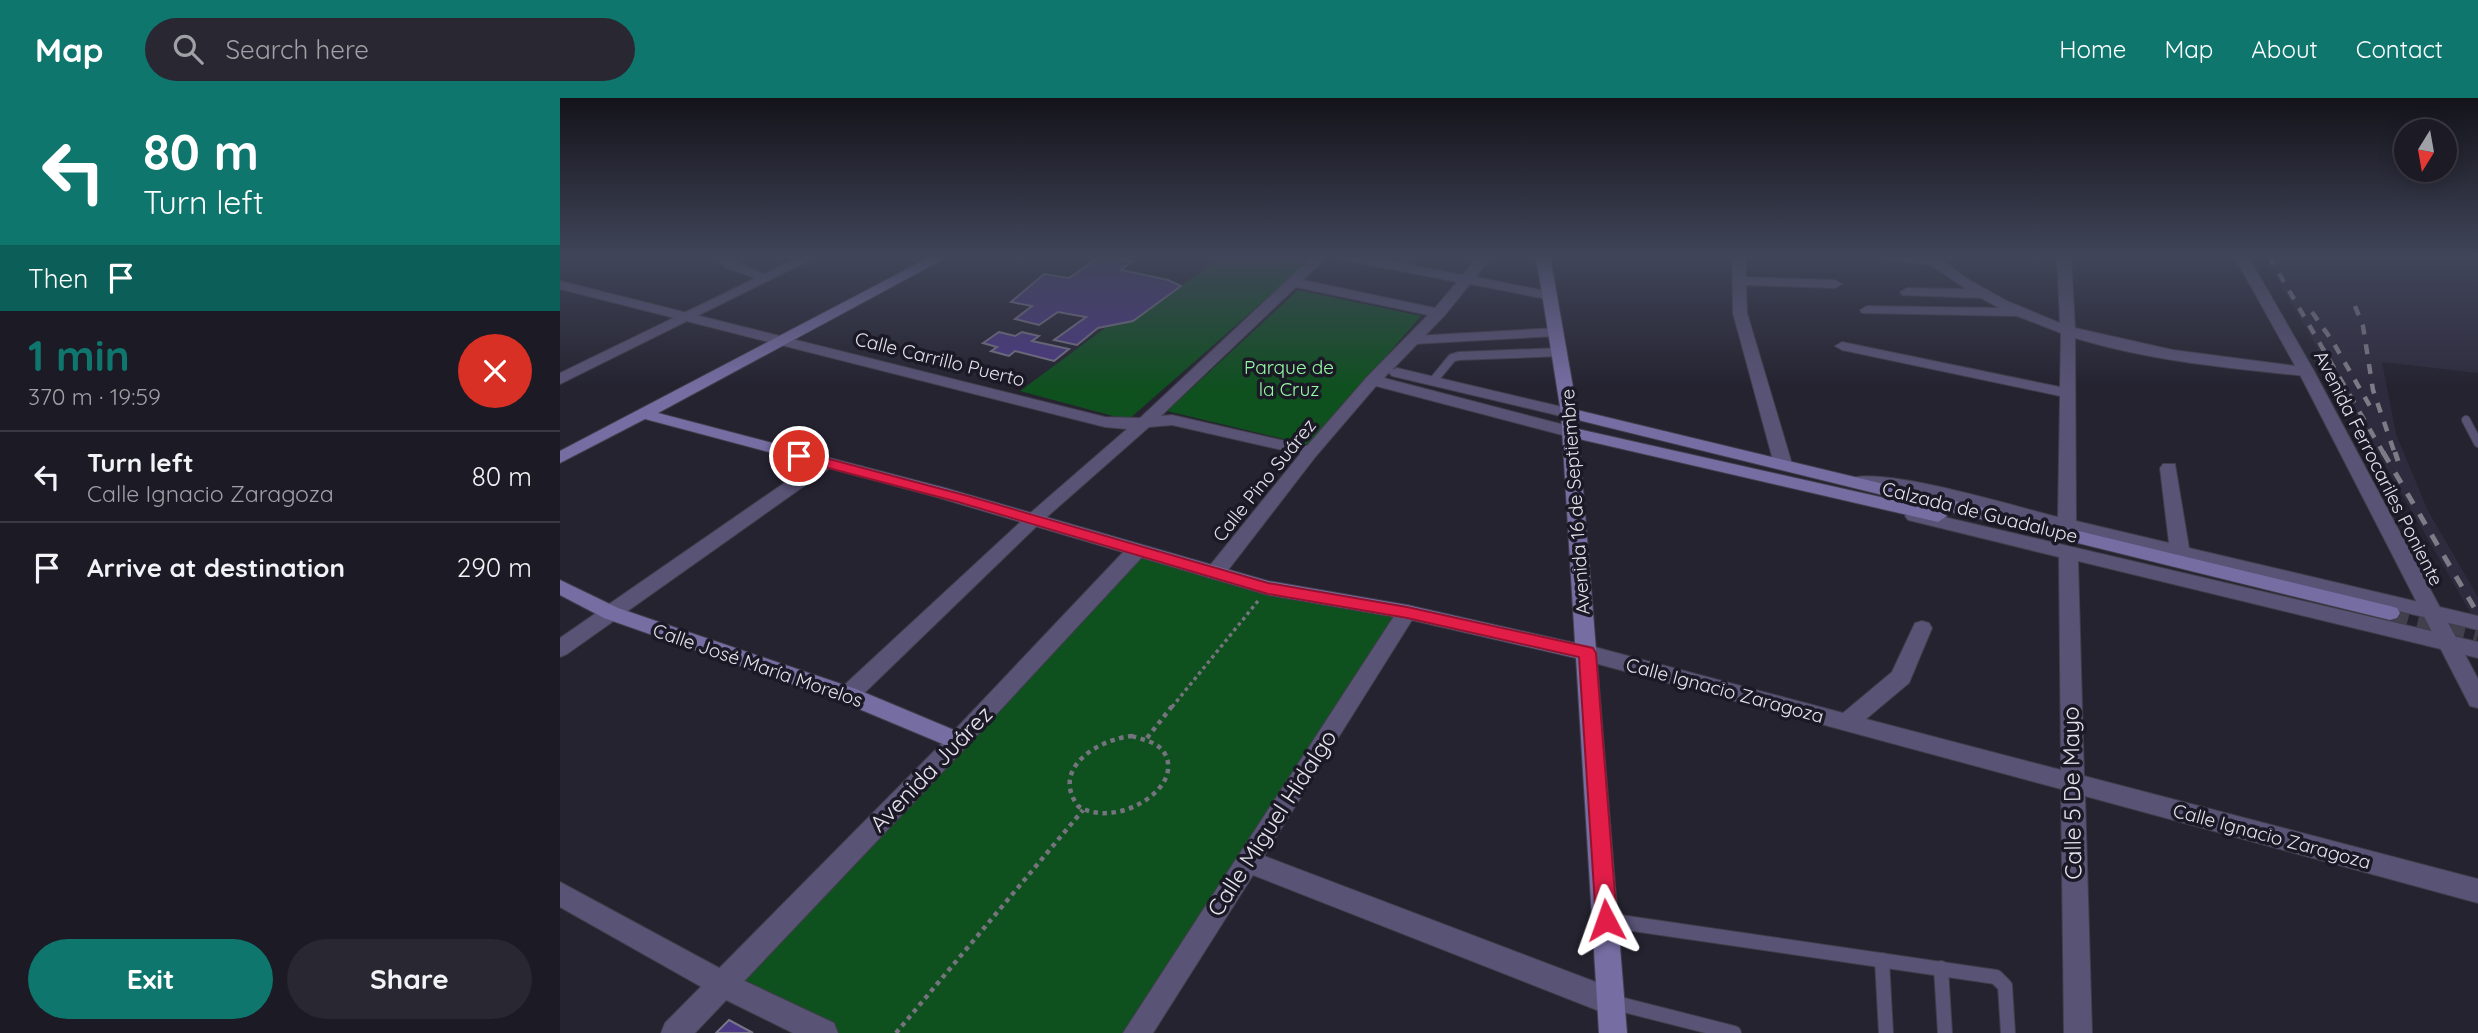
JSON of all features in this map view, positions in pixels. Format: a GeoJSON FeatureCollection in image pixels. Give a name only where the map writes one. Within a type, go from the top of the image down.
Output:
{"type":"FeatureCollection","features":[{"type":"Feature","properties":{"kind":"main road"},"geometry":{"type":"LineString","coordinates":[[560,458],[860,300]]}},
{"type":"Feature","properties":{"kind":"main road","name":"Avenida 16 de Septiembre"},"geometry":{"type":"LineString","coordinates":[[1552,300],[1570,422],[1612,1002]]}},
{"type":"Feature","properties":{"kind":"main road","name":"Calle Ignacio Zaragoza"},"geometry":{"type":"LineString","coordinates":[[644,414],[1034,519],[1268,588],[1407,612],[1587,653]]}},
{"type":"Feature","properties":{"kind":"main road","name":"Calzada de Guadalupe"},"geometry":{"type":"LineString","coordinates":[[1570,422],[1783,464],[1859,490]]}},
{"type":"Feature","properties":{"kind":"main road","name":"Calzada de Guadalupe"},"geometry":{"type":"LineString","coordinates":[[1570,422],[2391,618]]}},
{"type":"Feature","properties":{"kind":"main road","name":"Calle José María Morelos"},"geometry":{"type":"LineString","coordinates":[[560,587],[611,613],[848,695],[958,741]]}},
{"type":"Feature","properties":{"kind":"main road"},"geometry":{"type":"LineString","coordinates":[[1612,1002],[1613,1033]]}},
{"type":"Feature","properties":{"kind":"street","name":"Calle Carrillo Puerto"},"geometry":{"type":"LineString","coordinates":[[621,300],[1105,422],[1125,424],[1172,419],[1313,452]]}},
{"type":"Feature","properties":{"kind":"street"},"geometry":{"type":"LineString","coordinates":[[560,379],[722,300]]}},
{"type":"Feature","properties":{"kind":"street"},"geometry":{"type":"LineString","coordinates":[[848,695],[1034,519],[1146,421],[1273,300]]}},
{"type":"Feature","properties":{"kind":"street"},"geometry":{"type":"LineString","coordinates":[[1375,300],[1438,313]]}},
{"type":"Feature","properties":{"kind":"street","name":"Calle Pino Suárez"},"geometry":{"type":"LineString","coordinates":[[1215,573],[1378,375],[1450,300]]}},
{"type":"Feature","properties":{"kind":"street"},"geometry":{"type":"LineString","coordinates":[[1741,300],[1741,313],[1783,464]]}},
{"type":"Feature","properties":{"kind":"street"},"geometry":{"type":"LineString","coordinates":[[1994,300],[2020,313],[2068,330],[2145,351],[2213,362],[2306,371]]}},
{"type":"Feature","properties":{"kind":"street"},"geometry":{"type":"LineString","coordinates":[[2066,300],[2067,526]]}},
{"type":"Feature","properties":{"kind":"street","name":"Avenida Ferrocariles Poniente"},"geometry":{"type":"LineString","coordinates":[[2266,300],[2306,371],[2478,701]]}},
{"type":"Feature","properties":{"kind":"street"},"geometry":{"type":"LineString","coordinates":[[1867,310],[2020,313]]}},
{"type":"Feature","properties":{"kind":"street"},"geometry":{"type":"LineString","coordinates":[[1842,346],[2067,394]]}},
{"type":"Feature","properties":{"kind":"street"},"geometry":{"type":"LineString","coordinates":[[1378,375],[1433,381],[1570,422]]}},
{"type":"Feature","properties":{"kind":"street"},"geometry":{"type":"LineString","coordinates":[[1378,375],[1570,422]]}},
{"type":"Feature","properties":{"kind":"street"},"geometry":{"type":"LineString","coordinates":[[560,649],[825,463]]}},
{"type":"Feature","properties":{"kind":"street"},"geometry":{"type":"LineString","coordinates":[[2169,468],[2180,554]]}},
{"type":"Feature","properties":{"kind":"street"},"geometry":{"type":"LineString","coordinates":[[1859,490],[1895,484],[2478,623]]}},
{"type":"Feature","properties":{"kind":"street"},"geometry":{"type":"LineString","coordinates":[[1859,490],[1883,508],[2478,650]]}},
{"type":"Feature","properties":{"kind":"street","name":"Avenida Juárez"},"geometry":{"type":"LineString","coordinates":[[676,1033],[958,741],[1136,551]]}},
{"type":"Feature","properties":{"kind":"street","name":"Calle 5 De Mayo"},"geometry":{"type":"LineString","coordinates":[[2068,554],[2078,1033]]}},
{"type":"Feature","properties":{"kind":"street","name":"Calle Miguel Hidalgo"},"geometry":{"type":"LineString","coordinates":[[1137,1033],[1407,612]]}},
{"type":"Feature","properties":{"kind":"street"},"geometry":{"type":"LineString","coordinates":[[1846,723],[1901,677],[1922,628]]}},
{"type":"Feature","properties":{"kind":"street","name":"Calle Ignacio Zaragoza"},"geometry":{"type":"LineString","coordinates":[[1587,653],[2478,891]]}},
{"type":"Feature","properties":{"kind":"street"},"geometry":{"type":"LineString","coordinates":[[1247,861],[1612,1002]]}},
{"type":"Feature","properties":{"kind":"street"},"geometry":{"type":"LineString","coordinates":[[560,894],[724,985],[824,1033]]}},
{"type":"Feature","properties":{"kind":"lane"},"geometry":{"type":"LineString","coordinates":[[1413,340],[1558,332]]}},
{"type":"Feature","properties":{"kind":"lane"},"geometry":{"type":"LineString","coordinates":[[1433,381],[1452,358],[1459,356],[1561,352]]}},
{"type":"Feature","properties":{"kind":"lane"},"geometry":{"type":"LineString","coordinates":[[2466,420],[2478,443]]}},
{"type":"Feature","properties":{"kind":"lane"},"geometry":{"type":"LineString","coordinates":[[1606,920],[1997,977],[2005,986],[2008,1033]]}},
{"type":"Feature","properties":{"kind":"lane"},"geometry":{"type":"LineString","coordinates":[[1882,960],[1886,1033]]}},
{"type":"Feature","properties":{"kind":"lane"},"geometry":{"type":"LineString","coordinates":[[1941,968],[1945,1033]]}},
{"type":"Feature","properties":{"kind":"lane"},"geometry":{"type":"LineString","coordinates":[[1612,1002],[1734,1033]]}},
{"type":"Feature","properties":{"kind":"path"},"geometry":{"type":"LineString","coordinates":[[1147,738],[1268,588]]}},
{"type":"Feature","properties":{"kind":"path"},"geometry":{"type":"LineString","coordinates":[[1132,736],[1147,738],[1158,744],[1166,753],[1168,764],[1166,777],[1147,801],[1124,812],[1098,815],[1083,810],[1073,802],[1068,790],[1069,777],[1087,752],[1109,740],[1132,736]]}},
{"type":"Feature","properties":{"kind":"path"},"geometry":{"type":"LineString","coordinates":[[896,1033],[1083,810]]}},
{"type":"Feature","properties":{"kind":"shaded area"},"geometry":{"type":"Polygon","coordinates":[[[2289,300],[2478,300],[2478,373],[2382,362],[2396,434],[2428,511],[2478,597],[2478,618],[2473,617],[2289,300]]]}},
{"type":"Feature","properties":{"kind":"green space"},"geometry":{"type":"Polygon","coordinates":[[[1162,300],[1265,300],[1128,420],[1020,391],[1105,328],[1133,321],[1162,300]]]}},
{"type":"Feature","properties":{"kind":"green space","name":"Parque de la Cruz"},"geometry":{"type":"Polygon","coordinates":[[[1288,300],[1344,300],[1421,316],[1309,445],[1167,411],[1288,300]]]}},
{"type":"Feature","properties":{"kind":"green space"},"geometry":{"type":"Polygon","coordinates":[[[1136,551],[1407,612],[1137,1033],[824,1033],[724,985],[1136,551]]]}},
{"type":"Feature","properties":{"kind":"building"},"geometry":{"type":"Polygon","coordinates":[[[1014,300],[1162,300],[1133,321],[1098,328],[1077,345],[1054,340],[1086,317],[1058,312],[1039,325],[1015,319],[1032,306],[1011,302],[1014,300]]]}},
{"type":"Feature","properties":{"kind":"building"},"geometry":{"type":"Polygon","coordinates":[[[999,332],[1015,336],[1022,332],[1039,336],[1032,341],[1069,349],[1054,361],[1015,351],[1009,356],[991,351],[997,347],[983,343],[999,332]]]}},
{"type":"Feature","properties":{"kind":"building"},"geometry":{"type":"Polygon","coordinates":[[[729,1020],[753,1033],[716,1033],[729,1020]]]}},
{"type":"Feature","properties":{"kind":"tunnel"},"geometry":{"type":"LineString","coordinates":[[2390,613],[2478,635]]}},
{"type":"Feature","properties":{"kind":"railway"},"geometry":{"type":"LineString","coordinates":[[2294,300],[2384,454]]}},
{"type":"Feature","properties":{"kind":"railway"},"geometry":{"type":"LineString","coordinates":[[2355,306],[2363,326],[2373,390],[2395,454]]}},
{"type":"Feature","properties":{"kind":"railway"},"geometry":{"type":"LineString","coordinates":[[2312,312],[2333,342],[2371,408]]}},
{"type":"Feature","properties":{"kind":"railway"},"geometry":{"type":"LineString","coordinates":[[2383,452],[2478,614]]}},
{"type":"Feature","properties":{"kind":"railway"},"geometry":{"type":"LineString","coordinates":[[2395,452],[2398,461]]}},
{"type":"Feature","properties":{"kind":"route"},"geometry":{"type":"LineString","coordinates":[[799,456],[963,499],[1268,588],[1407,612],[1587,653],[1606,920]]}}]}
